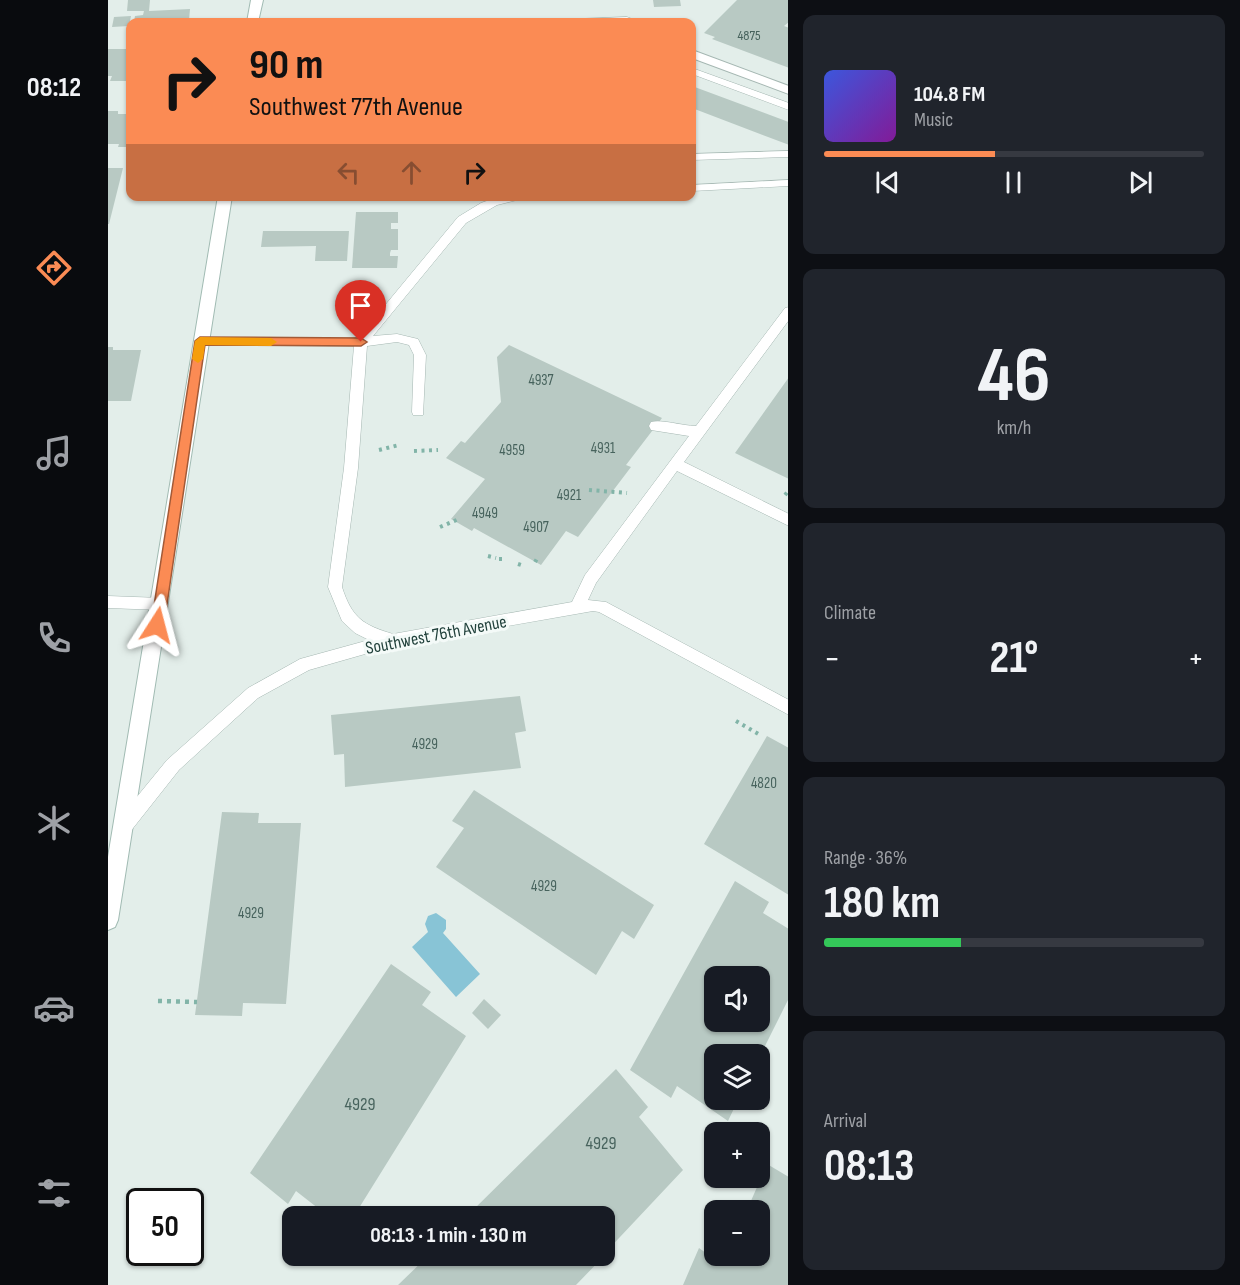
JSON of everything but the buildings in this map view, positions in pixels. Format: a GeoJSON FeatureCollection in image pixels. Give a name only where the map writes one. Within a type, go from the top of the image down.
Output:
{"type":"FeatureCollection","features":[{"type":"Feature","properties":{"kind":"main road"},"geometry":{"type":"LineString","coordinates":[[254,18],[256,0]]}},
{"type":"Feature","properties":{"kind":"main road"},"geometry":{"type":"LineString","coordinates":[[696,55],[788,90]]}},
{"type":"Feature","properties":{"kind":"main road"},"geometry":{"type":"LineString","coordinates":[[108,920],[161,604],[200,341],[224,201]]}},
{"type":"Feature","properties":{"kind":"lane"},"geometry":{"type":"LineString","coordinates":[[696,72],[788,107]]}},
{"type":"Feature","properties":{"kind":"lane"},"geometry":{"type":"LineString","coordinates":[[696,157],[788,154]]}},
{"type":"Feature","properties":{"kind":"lane"},"geometry":{"type":"LineString","coordinates":[[696,188],[788,183]]}},
{"type":"Feature","properties":{"kind":"lane"},"geometry":{"type":"LineString","coordinates":[[393,640],[362,631],[349,619],[340,604],[335,587],[351,468],[361,342],[462,220],[478,207],[497,201]]}},
{"type":"Feature","properties":{"kind":"lane"},"geometry":{"type":"LineString","coordinates":[[578,607],[590,579],[788,312]]}},
{"type":"Feature","properties":{"kind":"lane"},"geometry":{"type":"LineString","coordinates":[[200,341],[361,342],[397,338],[414,342],[420,355],[418,412]]}},
{"type":"Feature","properties":{"kind":"lane"},"geometry":{"type":"LineString","coordinates":[[656,426],[680,431],[699,431]]}},
{"type":"Feature","properties":{"kind":"lane"},"geometry":{"type":"LineString","coordinates":[[675,464],[788,520]]}},
{"type":"Feature","properties":{"kind":"lane"},"geometry":{"type":"LineString","coordinates":[[108,602],[161,604]]}},
{"type":"Feature","properties":{"kind":"lane","name":"Southwest 76th Avenue"},"geometry":{"type":"LineString","coordinates":[[124,826],[173,765],[254,693],[305,664],[393,640],[578,607],[601,606],[788,707]]}},
{"type":"Feature","properties":{"kind":"path"},"geometry":{"type":"LineString","coordinates":[[379,450],[399,445]]}},
{"type":"Feature","properties":{"kind":"path"},"geometry":{"type":"LineString","coordinates":[[414,451],[438,450]]}},
{"type":"Feature","properties":{"kind":"path"},"geometry":{"type":"LineString","coordinates":[[589,490],[628,493]]}},
{"type":"Feature","properties":{"kind":"path"},"geometry":{"type":"LineString","coordinates":[[776,491],[787,495]]}},
{"type":"Feature","properties":{"kind":"path"},"geometry":{"type":"LineString","coordinates":[[440,527],[459,519]]}},
{"type":"Feature","properties":{"kind":"path"},"geometry":{"type":"LineString","coordinates":[[488,555],[502,559]]}},
{"type":"Feature","properties":{"kind":"path"},"geometry":{"type":"LineString","coordinates":[[535,562],[538,557]]}},
{"type":"Feature","properties":{"kind":"path"},"geometry":{"type":"LineString","coordinates":[[518,564],[524,566]]}},
{"type":"Feature","properties":{"kind":"path"},"geometry":{"type":"LineString","coordinates":[[736,721],[760,735]]}},
{"type":"Feature","properties":{"kind":"path"},"geometry":{"type":"LineString","coordinates":[[158,1001],[197,1002]]}},
{"type":"Feature","properties":{"kind":"water"},"geometry":{"type":"Polygon","coordinates":[[[436,913],[446,920],[446,929],[443,933],[480,974],[456,997],[412,947],[428,932],[425,924],[428,916],[436,913]]]}},
{"type":"Feature","properties":{"kind":"slow traffic"},"geometry":{"type":"LineString","coordinates":[[198,359],[200,341],[271,342]]}},
{"type":"Feature","properties":{"kind":"route"},"geometry":{"type":"LineString","coordinates":[[157,625],[200,341],[361,342]]}}]}
